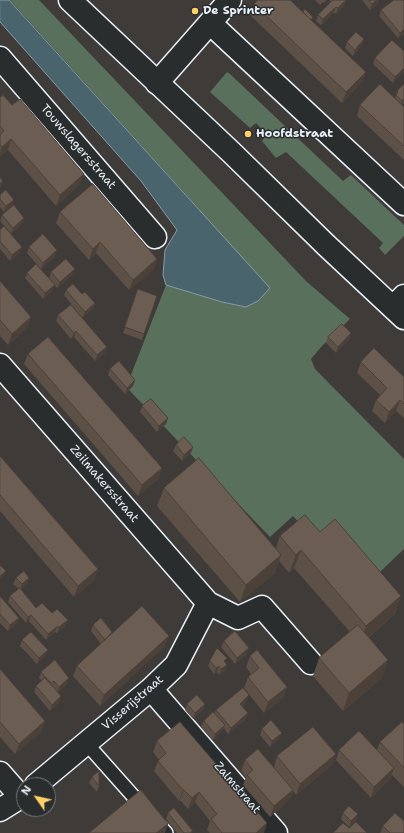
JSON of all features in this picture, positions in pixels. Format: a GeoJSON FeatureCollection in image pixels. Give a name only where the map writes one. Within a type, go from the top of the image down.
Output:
{"type":"FeatureCollection","features":[{"type":"Feature","properties":{"kind":"street"},"geometry":{"type":"LineString","coordinates":[[70,0],[232,153],[326,245],[400,307]]}},
{"type":"Feature","properties":{"kind":"street"},"geometry":{"type":"LineString","coordinates":[[157,83],[230,0]]}},
{"type":"Feature","properties":{"kind":"street"},"geometry":{"type":"LineString","coordinates":[[210,24],[404,204]]}},
{"type":"Feature","properties":{"kind":"street","name":"Touwslagersstraat"},"geometry":{"type":"LineString","coordinates":[[2,65],[155,236]]}},
{"type":"Feature","properties":{"kind":"street","name":"Zeilmakersstraat"},"geometry":{"type":"LineString","coordinates":[[0,365],[208,603]]}},
{"type":"Feature","properties":{"kind":"street"},"geometry":{"type":"LineString","coordinates":[[208,603],[238,618],[262,607],[311,663]]}},
{"type":"Feature","properties":{"kind":"street","name":"Visserijstraat"},"geometry":{"type":"LineString","coordinates":[[45,777],[151,689],[176,665],[208,603]]}},
{"type":"Feature","properties":{"kind":"street","name":"Zalmstraat"},"geometry":{"type":"LineString","coordinates":[[151,689],[276,833]]}},
{"type":"Feature","properties":{"kind":"street"},"geometry":{"type":"LineString","coordinates":[[0,772],[16,784]]}},
{"type":"Feature","properties":{"kind":"street","name":"Visserijstraat"},"geometry":{"type":"LineString","coordinates":[[0,810],[16,799]]}},
{"type":"Feature","properties":{"kind":"lane"},"geometry":{"type":"LineString","coordinates":[[86,743],[166,833]]}},
{"type":"Feature","properties":{"kind":"green space"},"geometry":{"type":"Polygon","coordinates":[[[10,0],[39,0],[306,281],[350,319],[311,359],[315,369],[404,459],[404,549],[361,590],[293,516],[270,537],[129,390],[127,385],[166,285],[222,302],[246,307],[197,207],[10,0]]]}},
{"type":"Feature","properties":{"kind":"green space"},"geometry":{"type":"Polygon","coordinates":[[[227,72],[343,181],[351,175],[404,225],[404,236],[385,255],[379,248],[383,243],[286,152],[276,158],[262,141],[267,134],[256,123],[250,128],[210,92],[227,72]]]}},
{"type":"Feature","properties":{"kind":"water"},"geometry":{"type":"Polygon","coordinates":[[[0,0],[9,0],[270,288],[258,301],[246,307],[222,302],[166,285],[163,275],[165,250],[177,230],[141,181],[0,22],[0,0]]]}},
{"type":"Feature","properties":{"kind":"building"},"geometry":{"type":"Polygon","coordinates":[[[258,0],[290,0],[366,72],[346,92],[254,4],[258,0]]]}},
{"type":"Feature","properties":{"kind":"building"},"geometry":{"type":"Polygon","coordinates":[[[333,0],[346,0],[323,19],[318,15],[333,0]]]}},
{"type":"Feature","properties":{"kind":"building"},"geometry":{"type":"Polygon","coordinates":[[[369,0],[377,0],[372,4],[369,0]]]}},
{"type":"Feature","properties":{"kind":"building"},"geometry":{"type":"Polygon","coordinates":[[[394,0],[404,1],[404,29],[400,33],[381,10],[394,0]]]}},
{"type":"Feature","properties":{"kind":"building"},"geometry":{"type":"Polygon","coordinates":[[[305,9],[313,17],[311,20],[303,12],[305,9]]]}},
{"type":"Feature","properties":{"kind":"building"},"geometry":{"type":"Polygon","coordinates":[[[356,32],[364,39],[355,50],[347,42],[356,32]]]}},
{"type":"Feature","properties":{"kind":"building"},"geometry":{"type":"Polygon","coordinates":[[[392,40],[404,51],[404,68],[395,77],[375,58],[392,40]]]}},
{"type":"Feature","properties":{"kind":"building"},"geometry":{"type":"Polygon","coordinates":[[[380,84],[404,107],[404,146],[360,105],[380,84]]]}},
{"type":"Feature","properties":{"kind":"building"},"geometry":{"type":"Polygon","coordinates":[[[404,84],[404,98],[402,101],[396,95],[398,92],[397,91],[404,84]]]}},
{"type":"Feature","properties":{"kind":"building"},"geometry":{"type":"Polygon","coordinates":[[[3,95],[12,105],[20,99],[84,174],[60,195],[11,139],[2,147],[0,145],[0,135],[4,131],[0,126],[0,98],[3,95]]]}},
{"type":"Feature","properties":{"kind":"building"},"geometry":{"type":"Polygon","coordinates":[[[0,177],[3,181],[0,184],[0,177]]]}},
{"type":"Feature","properties":{"kind":"building"},"geometry":{"type":"Polygon","coordinates":[[[93,184],[157,259],[133,280],[100,242],[93,249],[60,212],[93,184]]]}},
{"type":"Feature","properties":{"kind":"building"},"geometry":{"type":"Polygon","coordinates":[[[6,190],[14,200],[6,206],[0,199],[0,195],[6,190]]]}},
{"type":"Feature","properties":{"kind":"building"},"geometry":{"type":"Polygon","coordinates":[[[14,205],[24,218],[13,228],[2,215],[14,205]]]}},
{"type":"Feature","properties":{"kind":"building"},"geometry":{"type":"Polygon","coordinates":[[[4,226],[22,247],[12,255],[0,241],[0,230],[4,226]]]}},
{"type":"Feature","properties":{"kind":"building"},"geometry":{"type":"Polygon","coordinates":[[[43,234],[57,250],[43,263],[29,247],[43,234]]]}},
{"type":"Feature","properties":{"kind":"building"},"geometry":{"type":"Polygon","coordinates":[[[66,259],[75,269],[60,282],[51,272],[66,259]]]}},
{"type":"Feature","properties":{"kind":"building"},"geometry":{"type":"Polygon","coordinates":[[[36,264],[55,285],[45,293],[27,273],[36,264]]]}},
{"type":"Feature","properties":{"kind":"building"},"geometry":{"type":"Polygon","coordinates":[[[0,281],[31,317],[12,334],[0,320],[0,281]]]}},
{"type":"Feature","properties":{"kind":"building"},"geometry":{"type":"Polygon","coordinates":[[[73,284],[82,294],[85,292],[95,303],[85,312],[66,290],[73,284]]]}},
{"type":"Feature","properties":{"kind":"building"},"geometry":{"type":"Polygon","coordinates":[[[138,289],[157,296],[144,334],[125,327],[138,289]]]}},
{"type":"Feature","properties":{"kind":"building"},"geometry":{"type":"Polygon","coordinates":[[[71,305],[107,347],[97,355],[76,331],[74,333],[58,315],[71,305]]]}},
{"type":"Feature","properties":{"kind":"building"},"geometry":{"type":"Polygon","coordinates":[[[342,324],[351,333],[338,347],[328,337],[342,324]]]}},
{"type":"Feature","properties":{"kind":"building"},"geometry":{"type":"Polygon","coordinates":[[[48,337],[162,468],[142,485],[28,354],[48,337]]]}},
{"type":"Feature","properties":{"kind":"building"},"geometry":{"type":"Polygon","coordinates":[[[374,348],[404,377],[404,404],[400,400],[389,412],[376,400],[387,388],[361,362],[374,348]]]}},
{"type":"Feature","properties":{"kind":"building"},"geometry":{"type":"Polygon","coordinates":[[[119,361],[135,380],[127,388],[110,369],[119,361]]]}},
{"type":"Feature","properties":{"kind":"building"},"geometry":{"type":"Polygon","coordinates":[[[151,399],[168,418],[159,426],[142,406],[151,399]]]}},
{"type":"Feature","properties":{"kind":"building"},"geometry":{"type":"Polygon","coordinates":[[[184,437],[193,447],[184,455],[176,445],[184,437]]]}},
{"type":"Feature","properties":{"kind":"building"},"geometry":{"type":"Polygon","coordinates":[[[0,456],[98,569],[78,586],[0,495],[0,456]]]}},
{"type":"Feature","properties":{"kind":"building"},"geometry":{"type":"Polygon","coordinates":[[[199,458],[281,555],[246,585],[164,488],[199,458]]]}},
{"type":"Feature","properties":{"kind":"building"},"geometry":{"type":"Polygon","coordinates":[[[305,515],[320,532],[335,519],[401,596],[366,626],[301,550],[296,555],[280,536],[305,515]]]}},
{"type":"Feature","properties":{"kind":"building"},"geometry":{"type":"Polygon","coordinates":[[[0,565],[6,571],[0,576],[0,565]]]}},
{"type":"Feature","properties":{"kind":"building"},"geometry":{"type":"Polygon","coordinates":[[[24,571],[29,578],[22,584],[16,578],[24,571]]]}},
{"type":"Feature","properties":{"kind":"building"},"geometry":{"type":"Polygon","coordinates":[[[20,588],[36,608],[42,603],[52,613],[57,609],[68,620],[48,634],[31,615],[28,617],[10,596],[20,588]]]}},
{"type":"Feature","properties":{"kind":"building"},"geometry":{"type":"Polygon","coordinates":[[[0,596],[19,618],[10,625],[0,614],[0,596]]]}},
{"type":"Feature","properties":{"kind":"building"},"geometry":{"type":"Polygon","coordinates":[[[142,606],[169,636],[104,695],[77,666],[142,606]]]}},
{"type":"Feature","properties":{"kind":"building"},"geometry":{"type":"Polygon","coordinates":[[[101,618],[112,632],[105,640],[93,625],[101,618]]]}},
{"type":"Feature","properties":{"kind":"building"},"geometry":{"type":"Polygon","coordinates":[[[358,625],[388,660],[349,693],[319,658],[358,625]]]}},
{"type":"Feature","properties":{"kind":"building"},"geometry":{"type":"Polygon","coordinates":[[[235,631],[249,648],[237,658],[224,641],[235,631]]]}},
{"type":"Feature","properties":{"kind":"building"},"geometry":{"type":"Polygon","coordinates":[[[31,632],[48,650],[39,658],[22,640],[31,632]]]}},
{"type":"Feature","properties":{"kind":"building"},"geometry":{"type":"Polygon","coordinates":[[[217,648],[227,658],[224,661],[227,665],[221,669],[219,666],[216,668],[210,661],[217,648]]]}},
{"type":"Feature","properties":{"kind":"building"},"geometry":{"type":"Polygon","coordinates":[[[257,650],[287,687],[268,702],[248,677],[259,668],[250,656],[257,650]]]}},
{"type":"Feature","properties":{"kind":"building"},"geometry":{"type":"Polygon","coordinates":[[[55,660],[69,678],[59,687],[54,681],[51,683],[41,672],[55,660]]]}},
{"type":"Feature","properties":{"kind":"building"},"geometry":{"type":"Polygon","coordinates":[[[0,669],[45,721],[19,744],[0,722],[0,669]]]}},
{"type":"Feature","properties":{"kind":"building"},"geometry":{"type":"Polygon","coordinates":[[[45,678],[61,696],[52,705],[36,686],[45,678]]]}},
{"type":"Feature","properties":{"kind":"building"},"geometry":{"type":"Polygon","coordinates":[[[243,688],[249,695],[240,704],[248,713],[231,728],[216,710],[243,688]]]}},
{"type":"Feature","properties":{"kind":"building"},"geometry":{"type":"Polygon","coordinates":[[[197,695],[205,704],[195,713],[187,704],[197,695]]]}},
{"type":"Feature","properties":{"kind":"building"},"geometry":{"type":"Polygon","coordinates":[[[213,712],[225,725],[215,734],[204,721],[213,712]]]}},
{"type":"Feature","properties":{"kind":"building"},"geometry":{"type":"Polygon","coordinates":[[[271,720],[282,733],[272,741],[262,729],[271,720]]]}},
{"type":"Feature","properties":{"kind":"building"},"geometry":{"type":"Polygon","coordinates":[[[180,722],[267,823],[256,833],[222,833],[211,819],[217,814],[199,792],[192,798],[183,790],[158,761],[166,753],[157,741],[180,722]]]}},
{"type":"Feature","properties":{"kind":"building"},"geometry":{"type":"Polygon","coordinates":[[[402,722],[404,724],[404,768],[380,742],[402,722]]]}},
{"type":"Feature","properties":{"kind":"building"},"geometry":{"type":"Polygon","coordinates":[[[313,727],[336,754],[300,784],[277,756],[313,727]]]}},
{"type":"Feature","properties":{"kind":"building"},"geometry":{"type":"Polygon","coordinates":[[[359,731],[394,768],[374,787],[339,750],[359,731]]]}},
{"type":"Feature","properties":{"kind":"building"},"geometry":{"type":"Polygon","coordinates":[[[258,749],[293,790],[274,806],[247,775],[253,770],[245,760],[258,749]]]}},
{"type":"Feature","properties":{"kind":"building"},"geometry":{"type":"Polygon","coordinates":[[[99,771],[99,786],[92,777],[99,771]]]}},
{"type":"Feature","properties":{"kind":"building"},"geometry":{"type":"Polygon","coordinates":[[[141,790],[168,824],[156,833],[89,833],[141,790]]]}},
{"type":"Feature","properties":{"kind":"building"},"geometry":{"type":"Polygon","coordinates":[[[349,806],[358,814],[351,821],[343,813],[349,806]]]}},
{"type":"Feature","properties":{"kind":"building"},"geometry":{"type":"Polygon","coordinates":[[[174,808],[193,831],[190,833],[184,833],[168,813],[174,808]]]}},
{"type":"Feature","properties":{"kind":"building"},"geometry":{"type":"Polygon","coordinates":[[[395,813],[404,821],[404,833],[390,833],[383,826],[395,813]]]}},
{"type":"Feature","properties":{"kind":"building"},"geometry":{"type":"Polygon","coordinates":[[[356,822],[367,833],[333,833],[343,823],[349,828],[356,822]]]}},
{"type":"Feature","properties":{"kind":"place","name":"De Sprinter"},"geometry":{"type":"Point","coordinates":[195,11]}},
{"type":"Feature","properties":{"kind":"place","name":"Hoofdstraat"},"geometry":{"type":"Point","coordinates":[248,134]}}]}
